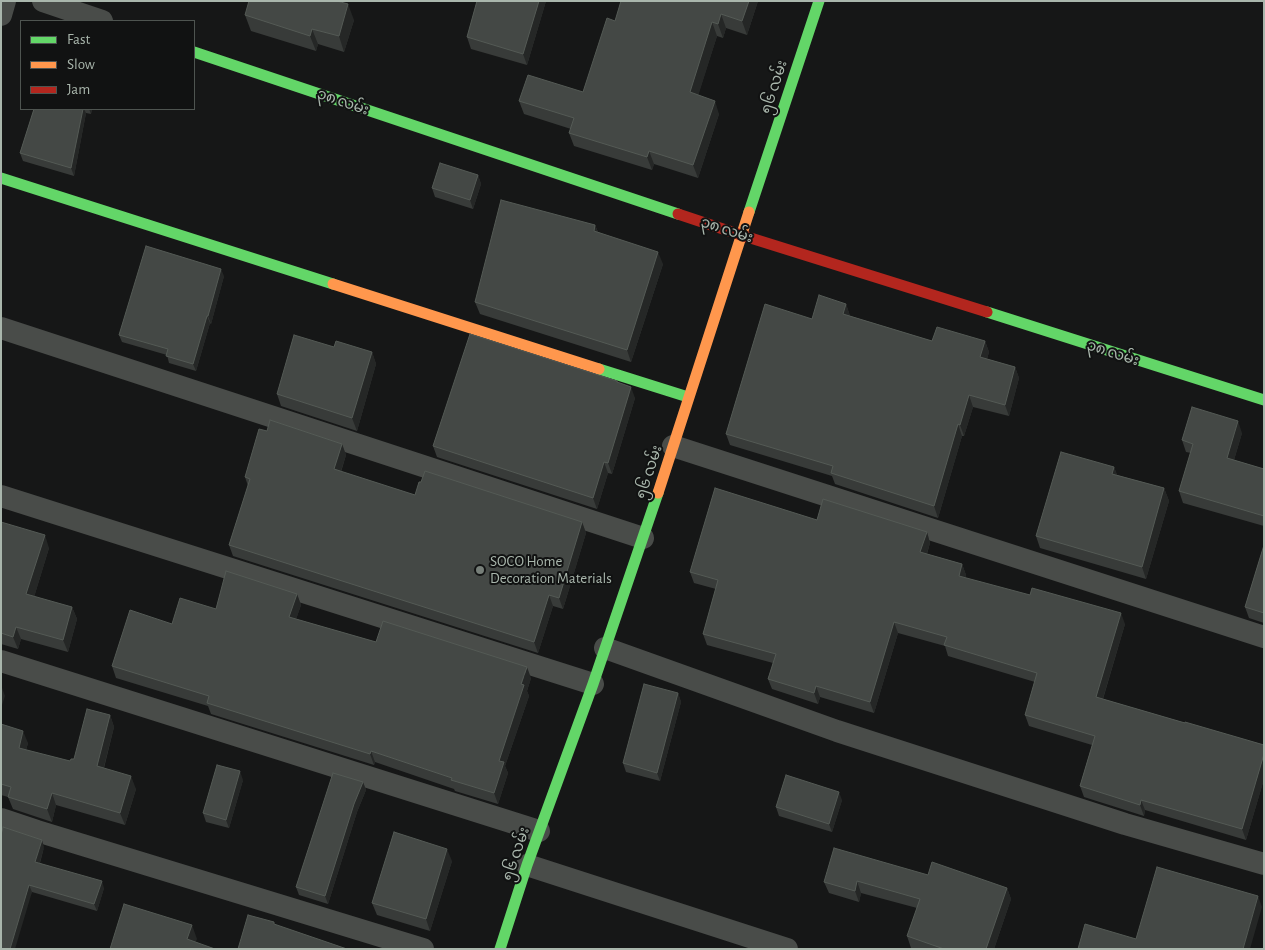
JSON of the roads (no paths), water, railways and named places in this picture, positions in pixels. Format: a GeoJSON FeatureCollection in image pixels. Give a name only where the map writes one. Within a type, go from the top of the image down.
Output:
{"type":"FeatureCollection","features":[{"type":"Feature","properties":{"kind":"street"},"geometry":{"type":"LineString","coordinates":[[1,16],[6,1]]}},
{"type":"Feature","properties":{"kind":"street"},"geometry":{"type":"LineString","coordinates":[[42,1],[99,20]]}},
{"type":"Feature","properties":{"kind":"street","name":"၅၆ လမ်း"},"geometry":{"type":"LineString","coordinates":[[500,949],[527,865],[593,684],[643,538],[819,1]]}},
{"type":"Feature","properties":{"kind":"street","name":"၃၈ လမ်း"},"geometry":{"type":"LineString","coordinates":[[195,52],[741,235],[1264,400]]}},
{"type":"Feature","properties":{"kind":"street"},"geometry":{"type":"LineString","coordinates":[[1,178],[688,397]]}},
{"type":"Feature","properties":{"kind":"street"},"geometry":{"type":"LineString","coordinates":[[1,328],[643,538]]}},
{"type":"Feature","properties":{"kind":"street"},"geometry":{"type":"LineString","coordinates":[[673,446],[1264,637]]}},
{"type":"Feature","properties":{"kind":"street"},"geometry":{"type":"LineString","coordinates":[[1,496],[593,684]]}},
{"type":"Feature","properties":{"kind":"street"},"geometry":{"type":"LineString","coordinates":[[605,648],[838,731],[1125,824],[1264,864]]}},
{"type":"Feature","properties":{"kind":"street"},"geometry":{"type":"LineString","coordinates":[[1,661],[539,832]]}},
{"type":"Feature","properties":{"kind":"street"},"geometry":{"type":"LineString","coordinates":[[1,819],[423,949]]}},
{"type":"Feature","properties":{"kind":"street"},"geometry":{"type":"LineString","coordinates":[[527,865],[787,949]]}},
{"type":"Feature","properties":{"kind":"place","name":"SOCO Home Decoration Materials"},"geometry":{"type":"Point","coordinates":[480,570]}}]}
